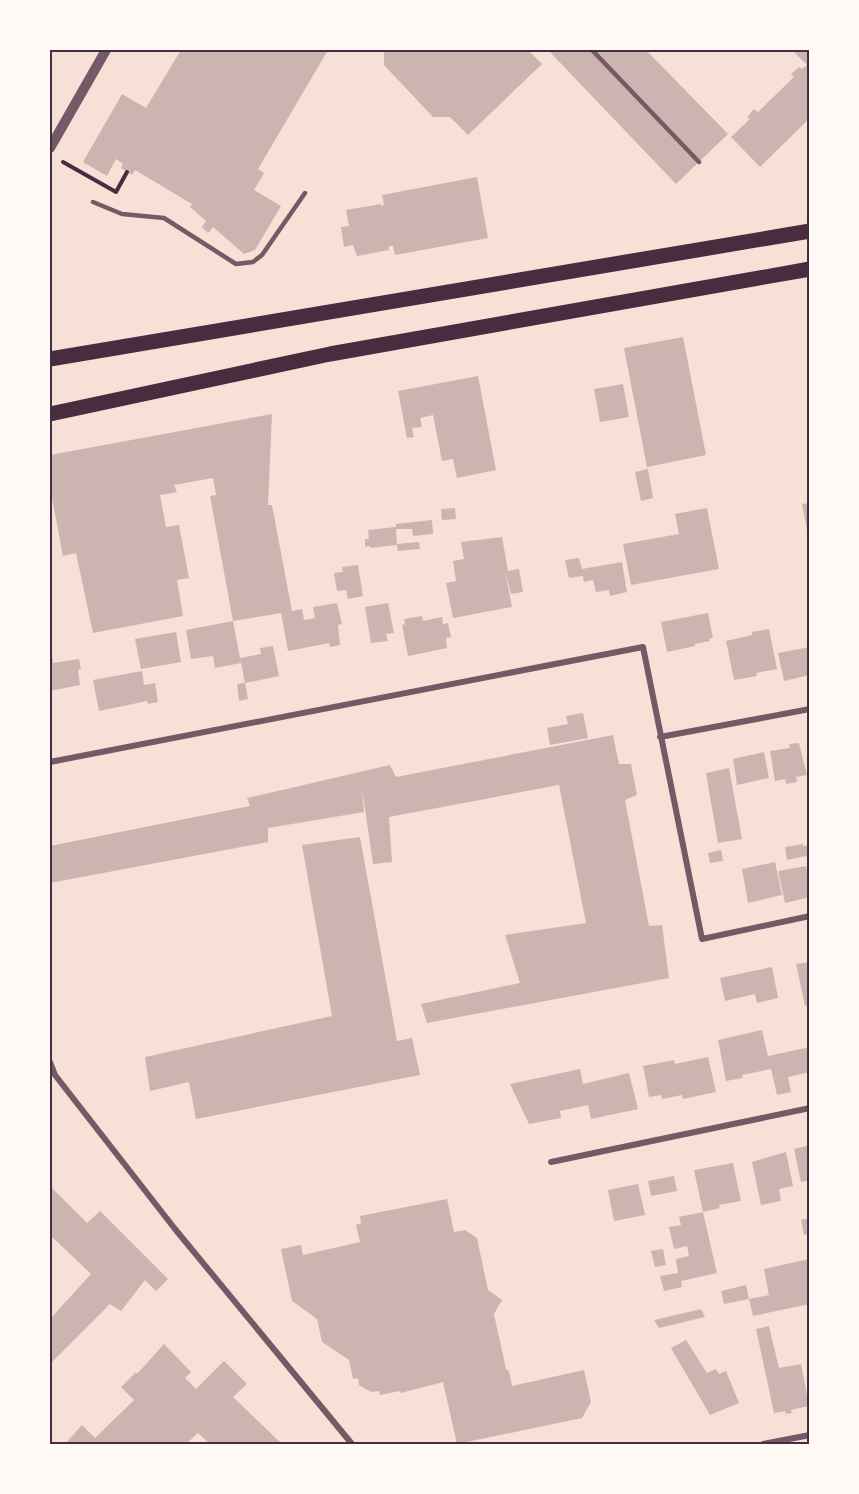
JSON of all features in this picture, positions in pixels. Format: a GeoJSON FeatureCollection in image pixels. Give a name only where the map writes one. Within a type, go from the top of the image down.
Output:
{"type":"FeatureCollection","features":[{"type":"Feature","properties":{"kind":"main road"},"geometry":{"type":"LineString","coordinates":[[50,359],[810,231]]}},
{"type":"Feature","properties":{"kind":"main road"},"geometry":{"type":"LineString","coordinates":[[50,414],[330,354],[810,268]]}},
{"type":"Feature","properties":{"kind":"street"},"geometry":{"type":"LineString","coordinates":[[50,148],[106,50]]}},
{"type":"Feature","properties":{"kind":"street"},"geometry":{"type":"LineString","coordinates":[[50,762],[643,647],[702,939],[810,916]]}},
{"type":"Feature","properties":{"kind":"street"},"geometry":{"type":"LineString","coordinates":[[660,737],[810,709]]}},
{"type":"Feature","properties":{"kind":"street"},"geometry":{"type":"LineString","coordinates":[[50,1062],[56,1074],[175,1229],[352,1444]]}},
{"type":"Feature","properties":{"kind":"street"},"geometry":{"type":"LineString","coordinates":[[551,1162],[810,1108]]}},
{"type":"Feature","properties":{"kind":"street"},"geometry":{"type":"LineString","coordinates":[[764,1444],[810,1435]]}},
{"type":"Feature","properties":{"kind":"lane"},"geometry":{"type":"LineString","coordinates":[[592,50],[699,162]]}},
{"type":"Feature","properties":{"kind":"lane"},"geometry":{"type":"LineString","coordinates":[[93,202],[122,214],[164,218],[236,264],[253,262],[262,255],[305,193]]}},
{"type":"Feature","properties":{"kind":"path"},"geometry":{"type":"LineString","coordinates":[[59,160],[116,192],[127,172]]}},
{"type":"Feature","properties":{"kind":"building"},"geometry":{"type":"Polygon","coordinates":[[[181,50],[328,50],[258,169],[264,173],[254,190],[281,206],[255,250],[244,254],[213,227],[208,233],[202,227],[206,221],[190,207],[192,204],[135,170],[132,175],[121,168],[123,164],[116,159],[107,176],[83,162],[122,94],[146,108],[181,50]]]}},
{"type":"Feature","properties":{"kind":"building"},"geometry":{"type":"Polygon","coordinates":[[[384,50],[528,50],[542,64],[468,135],[450,117],[433,117],[384,65],[384,50]]]}},
{"type":"Feature","properties":{"kind":"building"},"geometry":{"type":"Polygon","coordinates":[[[548,50],[646,50],[728,134],[676,184],[548,50]]]}},
{"type":"Feature","properties":{"kind":"building"},"geometry":{"type":"Polygon","coordinates":[[[792,50],[810,50],[810,118],[760,167],[731,137],[750,119],[747,117],[754,109],[758,112],[794,77],[791,74],[799,67],[802,69],[807,65],[792,50]]]}},
{"type":"Feature","properties":{"kind":"building"},"geometry":{"type":"Polygon","coordinates":[[[477,177],[488,238],[395,255],[393,246],[389,246],[389,250],[357,256],[353,245],[344,247],[341,227],[349,226],[346,210],[384,205],[382,195],[477,177]]]}},
{"type":"Feature","properties":{"kind":"building"},"geometry":{"type":"Polygon","coordinates":[[[683,337],[706,455],[647,467],[624,348],[683,337]]]}},
{"type":"Feature","properties":{"kind":"building"},"geometry":{"type":"Polygon","coordinates":[[[478,376],[496,470],[457,478],[453,459],[442,461],[433,415],[420,418],[422,427],[412,428],[414,437],[407,438],[398,391],[478,376]]]}},
{"type":"Feature","properties":{"kind":"building"},"geometry":{"type":"Polygon","coordinates":[[[623,384],[629,417],[600,422],[594,389],[623,384]]]}},
{"type":"Feature","properties":{"kind":"building"},"geometry":{"type":"Polygon","coordinates":[[[272,414],[268,505],[272,505],[292,611],[302,609],[304,620],[315,618],[313,607],[337,603],[342,624],[338,625],[340,645],[330,647],[329,643],[288,651],[281,613],[233,621],[210,496],[216,495],[213,478],[174,485],[177,492],[160,495],[166,527],[179,525],[189,578],[177,580],[183,616],[93,633],[76,553],[63,556],[50,488],[50,455],[272,414]]]}},
{"type":"Feature","properties":{"kind":"building"},"geometry":{"type":"Polygon","coordinates":[[[648,469],[653,498],[641,501],[635,472],[648,469]]]}},
{"type":"Feature","properties":{"kind":"building"},"geometry":{"type":"Polygon","coordinates":[[[810,503],[810,535],[808,535],[802,504],[810,503]]]}},
{"type":"Feature","properties":{"kind":"building"},"geometry":{"type":"Polygon","coordinates":[[[455,508],[456,519],[442,520],[441,509],[455,508]]]}},
{"type":"Feature","properties":{"kind":"building"},"geometry":{"type":"Polygon","coordinates":[[[707,508],[719,569],[631,585],[623,544],[679,534],[675,514],[707,508]]]}},
{"type":"Feature","properties":{"kind":"building"},"geometry":{"type":"Polygon","coordinates":[[[432,520],[433,534],[413,536],[412,529],[396,529],[397,544],[419,542],[420,549],[398,551],[397,545],[365,547],[365,539],[369,539],[368,530],[432,520]]]}},
{"type":"Feature","properties":{"kind":"building"},"geometry":{"type":"Polygon","coordinates":[[[502,537],[508,571],[519,569],[523,592],[511,594],[505,571],[512,607],[453,618],[446,583],[456,581],[453,561],[464,559],[461,542],[502,537]]]}},
{"type":"Feature","properties":{"kind":"building"},"geometry":{"type":"Polygon","coordinates":[[[579,558],[582,569],[622,562],[627,592],[610,596],[609,590],[596,592],[593,580],[584,582],[583,576],[569,578],[565,560],[579,558]]]}},
{"type":"Feature","properties":{"kind":"building"},"geometry":{"type":"Polygon","coordinates":[[[358,565],[363,596],[348,599],[346,590],[337,591],[334,573],[343,572],[342,567],[358,565]]]}},
{"type":"Feature","properties":{"kind":"building"},"geometry":{"type":"Polygon","coordinates":[[[388,603],[394,633],[386,634],[388,641],[371,643],[365,607],[388,603]]]}},
{"type":"Feature","properties":{"kind":"building"},"geometry":{"type":"Polygon","coordinates":[[[708,613],[713,638],[709,639],[710,641],[667,652],[661,622],[708,613]]]}},
{"type":"Feature","properties":{"kind":"building"},"geometry":{"type":"Polygon","coordinates":[[[422,616],[423,621],[442,617],[443,624],[448,623],[451,637],[446,638],[447,648],[408,656],[402,625],[405,624],[404,619],[422,616]]]}},
{"type":"Feature","properties":{"kind":"building"},"geometry":{"type":"Polygon","coordinates":[[[233,621],[240,658],[261,654],[260,648],[273,646],[279,676],[245,683],[241,663],[215,668],[213,656],[191,659],[186,630],[233,621]]]}},
{"type":"Feature","properties":{"kind":"building"},"geometry":{"type":"Polygon","coordinates":[[[769,629],[777,669],[756,673],[757,676],[734,680],[726,641],[769,629]]]}},
{"type":"Feature","properties":{"kind":"building"},"geometry":{"type":"Polygon","coordinates":[[[176,632],[181,662],[141,669],[135,639],[176,632]]]}},
{"type":"Feature","properties":{"kind":"building"},"geometry":{"type":"Polygon","coordinates":[[[810,647],[810,675],[784,681],[778,653],[810,647]]]}},
{"type":"Feature","properties":{"kind":"building"},"geometry":{"type":"Polygon","coordinates":[[[52,655],[53,663],[79,659],[80,685],[50,691],[50,656],[52,655]]]}},
{"type":"Feature","properties":{"kind":"building"},"geometry":{"type":"Polygon","coordinates":[[[142,671],[144,685],[155,683],[158,702],[148,704],[147,701],[99,711],[93,680],[142,671]]]}},
{"type":"Feature","properties":{"kind":"building"},"geometry":{"type":"Polygon","coordinates":[[[245,683],[248,699],[239,701],[237,684],[245,683]]]}},
{"type":"Feature","properties":{"kind":"building"},"geometry":{"type":"Polygon","coordinates":[[[583,713],[588,738],[550,745],[547,728],[568,724],[566,716],[583,713]]]}},
{"type":"Feature","properties":{"kind":"building"},"geometry":{"type":"Polygon","coordinates":[[[613,735],[619,764],[631,764],[637,795],[625,800],[649,926],[662,925],[669,978],[427,1023],[421,1004],[520,983],[505,935],[586,923],[559,785],[389,817],[392,862],[373,864],[362,788],[364,812],[268,828],[268,842],[50,883],[50,846],[250,806],[247,798],[390,765],[396,777],[613,735]]]}},
{"type":"Feature","properties":{"kind":"building"},"geometry":{"type":"Polygon","coordinates":[[[799,743],[807,775],[796,777],[797,782],[786,784],[785,779],[775,781],[770,751],[790,748],[789,744],[799,743]]]}},
{"type":"Feature","properties":{"kind":"building"},"geometry":{"type":"Polygon","coordinates":[[[764,752],[769,778],[737,785],[733,759],[764,752]]]}},
{"type":"Feature","properties":{"kind":"building"},"geometry":{"type":"Polygon","coordinates":[[[729,768],[742,839],[718,843],[706,773],[729,768]]]}},
{"type":"Feature","properties":{"kind":"building"},"geometry":{"type":"Polygon","coordinates":[[[360,837],[397,1041],[412,1038],[420,1075],[196,1119],[189,1082],[150,1091],[145,1057],[332,1016],[302,845],[360,837]]]}},
{"type":"Feature","properties":{"kind":"building"},"geometry":{"type":"Polygon","coordinates":[[[803,844],[803,846],[810,845],[810,866],[806,856],[787,860],[785,847],[803,844]]]}},
{"type":"Feature","properties":{"kind":"building"},"geometry":{"type":"Polygon","coordinates":[[[721,850],[723,861],[710,863],[708,853],[721,850]]]}},
{"type":"Feature","properties":{"kind":"building"},"geometry":{"type":"Polygon","coordinates":[[[775,862],[782,895],[748,903],[742,869],[775,862]]]}},
{"type":"Feature","properties":{"kind":"building"},"geometry":{"type":"Polygon","coordinates":[[[806,866],[810,897],[785,903],[778,871],[806,866]]]}},
{"type":"Feature","properties":{"kind":"building"},"geometry":{"type":"Polygon","coordinates":[[[810,962],[810,1005],[805,1006],[796,964],[810,962]]]}},
{"type":"Feature","properties":{"kind":"building"},"geometry":{"type":"Polygon","coordinates":[[[772,967],[778,998],[757,1003],[755,994],[725,1001],[720,978],[772,967]]]}},
{"type":"Feature","properties":{"kind":"building"},"geometry":{"type":"Polygon","coordinates":[[[762,1030],[768,1056],[810,1047],[810,1072],[788,1077],[791,1092],[777,1095],[771,1069],[726,1081],[718,1040],[762,1030]]]}},
{"type":"Feature","properties":{"kind":"building"},"geometry":{"type":"Polygon","coordinates":[[[708,1057],[716,1092],[683,1099],[682,1095],[662,1099],[661,1095],[649,1097],[643,1066],[674,1060],[675,1064],[708,1057]]]}},
{"type":"Feature","properties":{"kind":"building"},"geometry":{"type":"Polygon","coordinates":[[[580,1069],[583,1084],[629,1073],[638,1109],[591,1119],[588,1105],[560,1111],[561,1118],[529,1124],[510,1084],[580,1069]]]}},
{"type":"Feature","properties":{"kind":"building"},"geometry":{"type":"Polygon","coordinates":[[[810,1145],[810,1180],[801,1182],[794,1149],[810,1145]]]}},
{"type":"Feature","properties":{"kind":"building"},"geometry":{"type":"Polygon","coordinates":[[[786,1152],[793,1186],[779,1189],[781,1201],[761,1205],[752,1162],[786,1152]]]}},
{"type":"Feature","properties":{"kind":"building"},"geometry":{"type":"Polygon","coordinates":[[[733,1163],[741,1201],[719,1205],[720,1208],[703,1212],[694,1170],[733,1163]]]}},
{"type":"Feature","properties":{"kind":"building"},"geometry":{"type":"Polygon","coordinates":[[[674,1176],[677,1191],[651,1196],[648,1181],[674,1176]]]}},
{"type":"Feature","properties":{"kind":"building"},"geometry":{"type":"Polygon","coordinates":[[[638,1184],[645,1215],[614,1221],[608,1190],[638,1184]]]}},
{"type":"Feature","properties":{"kind":"building"},"geometry":{"type":"Polygon","coordinates":[[[50,1186],[87,1223],[100,1211],[168,1279],[156,1291],[145,1280],[121,1311],[110,1304],[50,1364],[50,1319],[91,1274],[50,1235],[50,1186]]]}},
{"type":"Feature","properties":{"kind":"building"},"geometry":{"type":"Polygon","coordinates":[[[447,1199],[454,1232],[465,1230],[477,1238],[488,1290],[502,1300],[494,1314],[512,1386],[584,1370],[591,1402],[582,1418],[457,1444],[443,1382],[401,1393],[400,1391],[380,1395],[379,1391],[371,1392],[359,1385],[358,1378],[353,1379],[349,1360],[322,1342],[317,1319],[292,1301],[281,1249],[301,1245],[303,1255],[360,1242],[356,1225],[361,1223],[360,1216],[447,1199]]]}},
{"type":"Feature","properties":{"kind":"building"},"geometry":{"type":"Polygon","coordinates":[[[703,1212],[717,1273],[681,1281],[682,1287],[664,1291],[660,1276],[678,1273],[676,1259],[689,1256],[687,1246],[674,1249],[669,1227],[681,1225],[679,1217],[703,1212]]]}},
{"type":"Feature","properties":{"kind":"building"},"geometry":{"type":"Polygon","coordinates":[[[810,1218],[810,1234],[804,1235],[801,1220],[810,1218]]]}},
{"type":"Feature","properties":{"kind":"building"},"geometry":{"type":"Polygon","coordinates":[[[663,1249],[666,1265],[655,1267],[651,1251],[663,1249]]]}},
{"type":"Feature","properties":{"kind":"building"},"geometry":{"type":"Polygon","coordinates":[[[809,1259],[810,1304],[753,1316],[749,1299],[769,1295],[764,1269],[809,1259]]]}},
{"type":"Feature","properties":{"kind":"building"},"geometry":{"type":"Polygon","coordinates":[[[746,1285],[749,1299],[724,1304],[721,1291],[746,1285]]]}},
{"type":"Feature","properties":{"kind":"building"},"geometry":{"type":"Polygon","coordinates":[[[701,1309],[705,1317],[659,1328],[654,1320],[701,1309]]]}},
{"type":"Feature","properties":{"kind":"building"},"geometry":{"type":"Polygon","coordinates":[[[769,1326],[779,1368],[801,1364],[809,1406],[791,1410],[792,1413],[786,1414],[785,1411],[774,1413],[756,1329],[769,1326]]]}},
{"type":"Feature","properties":{"kind":"building"},"geometry":{"type":"Polygon","coordinates":[[[686,1340],[707,1373],[716,1369],[719,1374],[726,1371],[739,1403],[710,1415],[671,1348],[686,1340]]]}},
{"type":"Feature","properties":{"kind":"building"},"geometry":{"type":"Polygon","coordinates":[[[164,1344],[191,1372],[185,1378],[196,1389],[224,1361],[247,1384],[233,1397],[282,1444],[210,1444],[198,1433],[186,1444],[65,1444],[82,1425],[95,1438],[134,1400],[121,1387],[136,1372],[137,1374],[164,1344]]]}}]}
